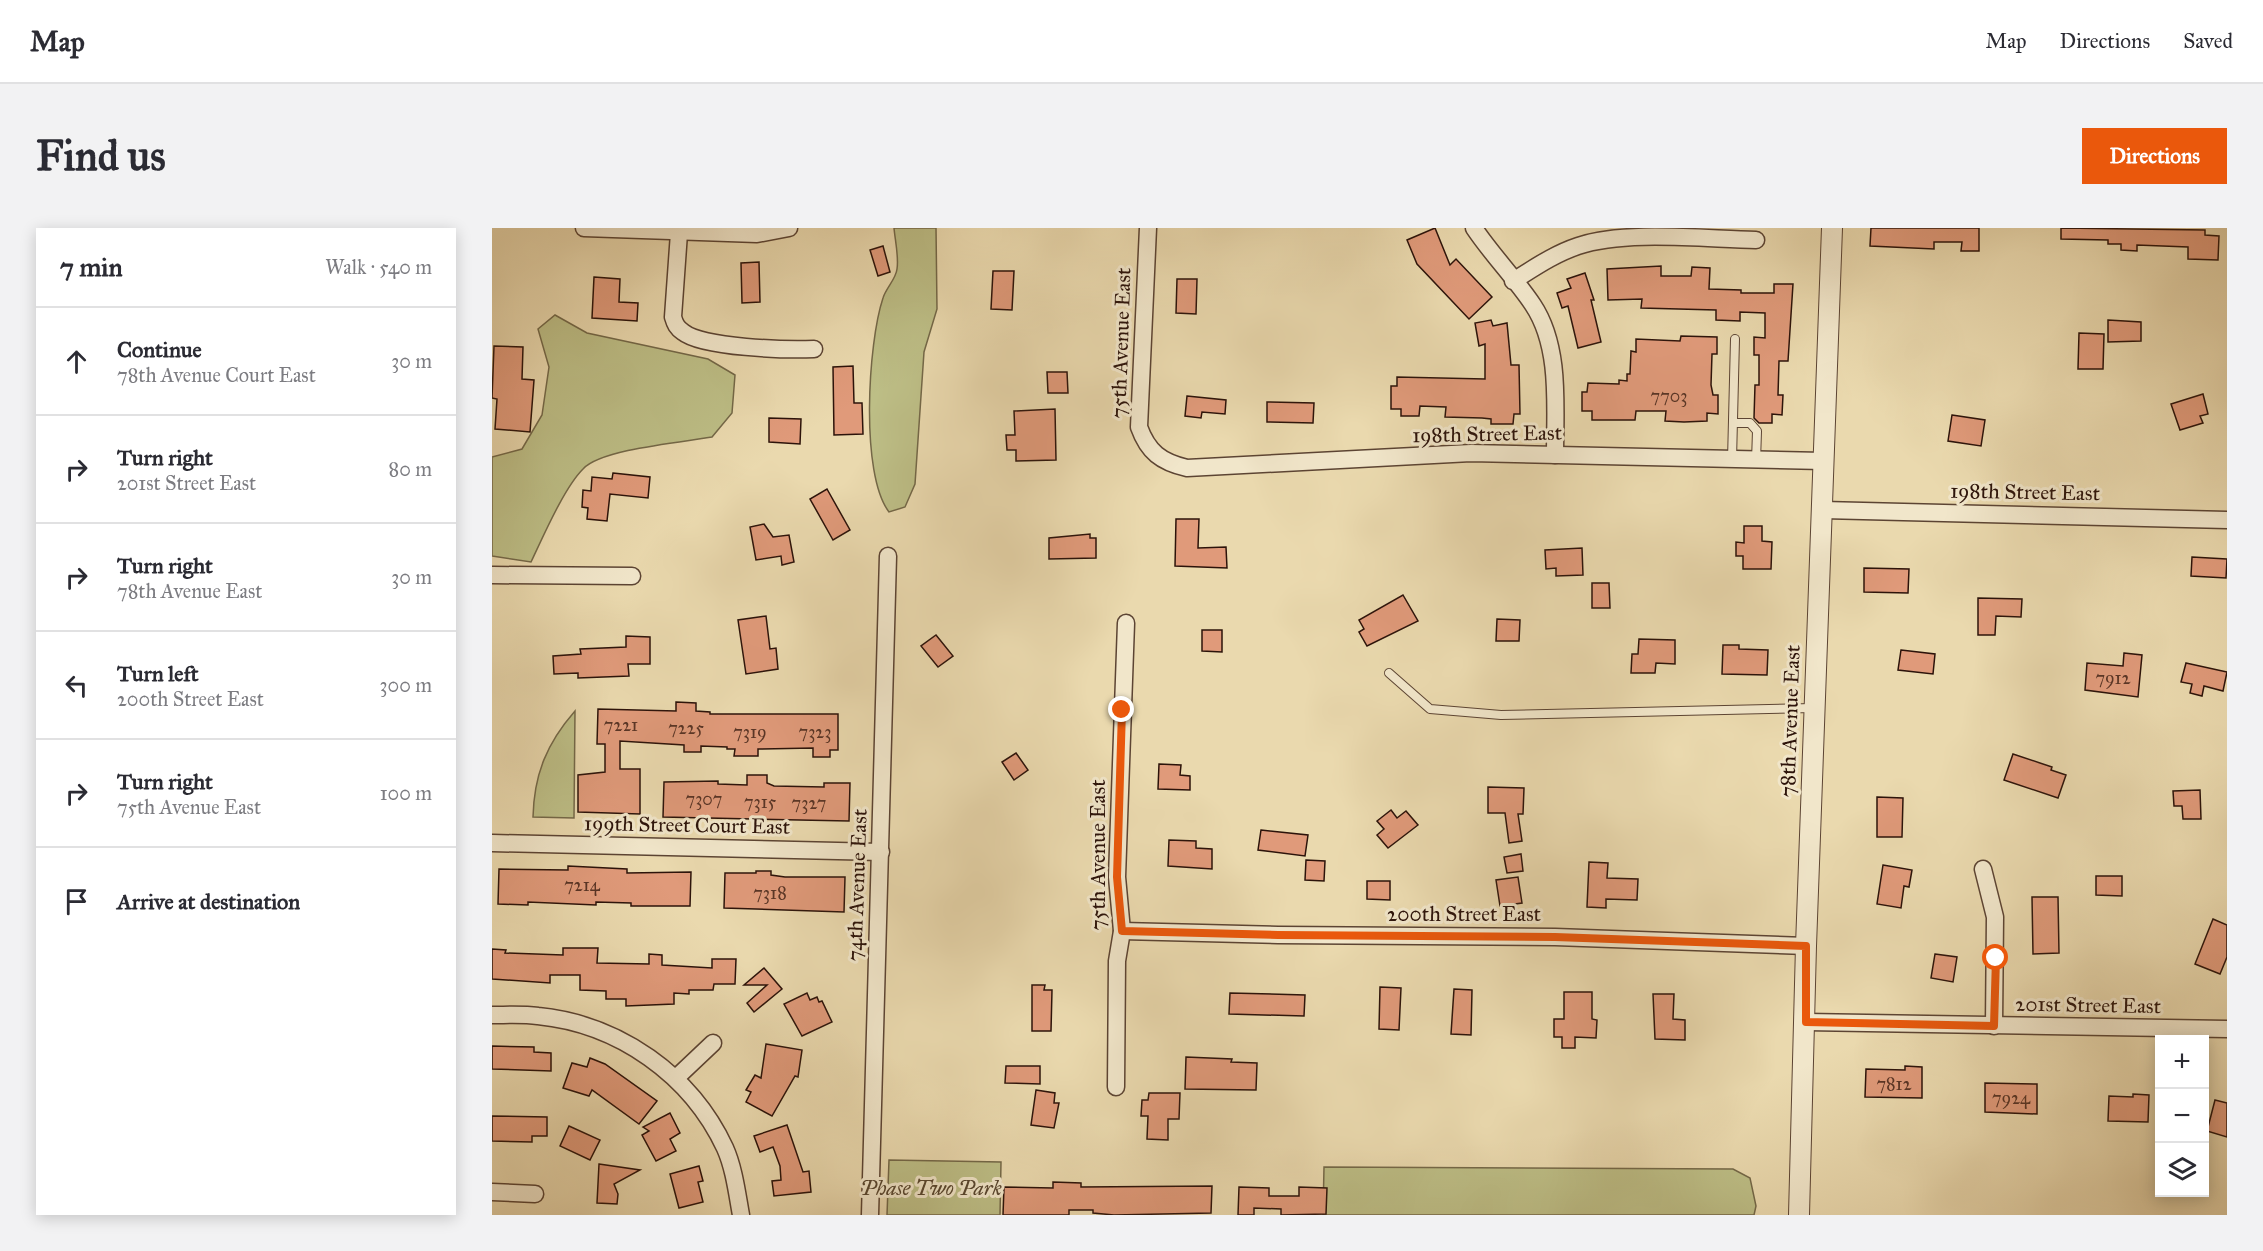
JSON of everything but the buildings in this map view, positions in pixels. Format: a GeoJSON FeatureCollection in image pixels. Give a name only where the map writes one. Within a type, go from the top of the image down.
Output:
{"type":"FeatureCollection","features":[{"type":"Feature","properties":{"kind":"street"},"geometry":{"type":"LineString","coordinates":[[584,228],[757,234],[789,228]]}},
{"type":"Feature","properties":{"kind":"street","name":"75th Avenue East"},"geometry":{"type":"LineString","coordinates":[[1148,228],[1139,426],[1144,442],[1155,455]]}},
{"type":"Feature","properties":{"kind":"street"},"geometry":{"type":"LineString","coordinates":[[1474,228],[1534,306],[1546,334],[1556,388],[1555,455]]}},
{"type":"Feature","properties":{"kind":"street","name":"78th Avenue East"},"geometry":{"type":"LineString","coordinates":[[1799,1215],[1806,1022],[1806,946],[1832,228]]}},
{"type":"Feature","properties":{"kind":"street"},"geometry":{"type":"LineString","coordinates":[[679,233],[673,317],[676,326],[688,335],[716,343],[814,349]]}},
{"type":"Feature","properties":{"kind":"street"},"geometry":{"type":"LineString","coordinates":[[1513,281],[1556,255],[1579,246],[1612,239],[1756,240]]}},
{"type":"Feature","properties":{"kind":"street","name":"198th Street East"},"geometry":{"type":"LineString","coordinates":[[1155,455],[1165,463],[1187,468],[1471,453],[1823,461]]}},
{"type":"Feature","properties":{"kind":"street","name":"198th Street East"},"geometry":{"type":"LineString","coordinates":[[1823,510],[2227,520]]}},
{"type":"Feature","properties":{"kind":"street","name":"74th Avenue East"},"geometry":{"type":"LineString","coordinates":[[870,1215],[888,556]]}},
{"type":"Feature","properties":{"kind":"street"},"geometry":{"type":"LineString","coordinates":[[492,574],[633,576]]}},
{"type":"Feature","properties":{"kind":"street","name":"75th Avenue East"},"geometry":{"type":"LineString","coordinates":[[1116,1087],[1117,961],[1122,931],[1117,877],[1126,623]]}},
{"type":"Feature","properties":{"kind":"street","name":"199th Street Court East"},"geometry":{"type":"LineString","coordinates":[[492,843],[880,852]]}},
{"type":"Feature","properties":{"kind":"street"},"geometry":{"type":"LineString","coordinates":[[1983,869],[1995,917],[1994,1026]]}},
{"type":"Feature","properties":{"kind":"street","name":"200th Street East"},"geometry":{"type":"LineString","coordinates":[[1122,931],[1278,935],[1555,937],[1806,946]]}},
{"type":"Feature","properties":{"kind":"street"},"geometry":{"type":"LineString","coordinates":[[492,1014],[538,1016],[597,1030],[620,1040],[676,1078],[704,1110],[726,1150],[741,1215]]}},
{"type":"Feature","properties":{"kind":"street","name":"201st Street East"},"geometry":{"type":"LineString","coordinates":[[1806,1022],[2227,1029]]}},
{"type":"Feature","properties":{"kind":"street"},"geometry":{"type":"LineString","coordinates":[[676,1078],[713,1043]]}},
{"type":"Feature","properties":{"kind":"street"},"geometry":{"type":"LineString","coordinates":[[492,1192],[535,1194]]}},
{"type":"Feature","properties":{"kind":"lane"},"geometry":{"type":"LineString","coordinates":[[1732,460],[1736,339]]}},
{"type":"Feature","properties":{"kind":"lane"},"geometry":{"type":"LineString","coordinates":[[1733,423],[1750,423],[1757,431],[1756,461]]}},
{"type":"Feature","properties":{"kind":"lane"},"geometry":{"type":"LineString","coordinates":[[1389,673],[1430,709],[1457,713],[1501,715],[1814,708]]}},
{"type":"Feature","properties":{"kind":"green space"},"geometry":{"type":"Polygon","coordinates":[[[894,228],[936,228],[937,309],[924,352],[915,484],[905,507],[889,512],[880,494],[874,469],[870,439],[870,408],[871,375],[878,319],[884,294],[897,269],[894,228]]]}},
{"type":"Feature","properties":{"kind":"green space"},"geometry":{"type":"Polygon","coordinates":[[[555,315],[587,333],[708,359],[735,375],[732,413],[712,437],[624,451],[593,462],[583,469],[569,488],[554,513],[531,562],[492,556],[492,457],[522,449],[542,415],[549,367],[538,329],[555,315]]]}},
{"type":"Feature","properties":{"kind":"green space"},"geometry":{"type":"Polygon","coordinates":[[[575,711],[574,818],[533,817],[536,787],[544,760],[557,735],[575,711]]]}},
{"type":"Feature","properties":{"kind":"green space","name":"Phase Two Park"},"geometry":{"type":"Polygon","coordinates":[[[889,1160],[1001,1162],[1000,1215],[887,1215],[889,1160]]]}},
{"type":"Feature","properties":{"kind":"green space"},"geometry":{"type":"Polygon","coordinates":[[[1324,1167],[1733,1169],[1750,1178],[1756,1206],[1754,1215],[1323,1215],[1324,1167]]]}},
{"type":"Feature","properties":{"kind":"route"},"geometry":{"type":"LineString","coordinates":[[1122,710],[1117,877],[1122,931],[1278,935],[1555,937],[1768,947],[1806,946],[1806,1022],[1994,1026],[1996,958]]}}]}
